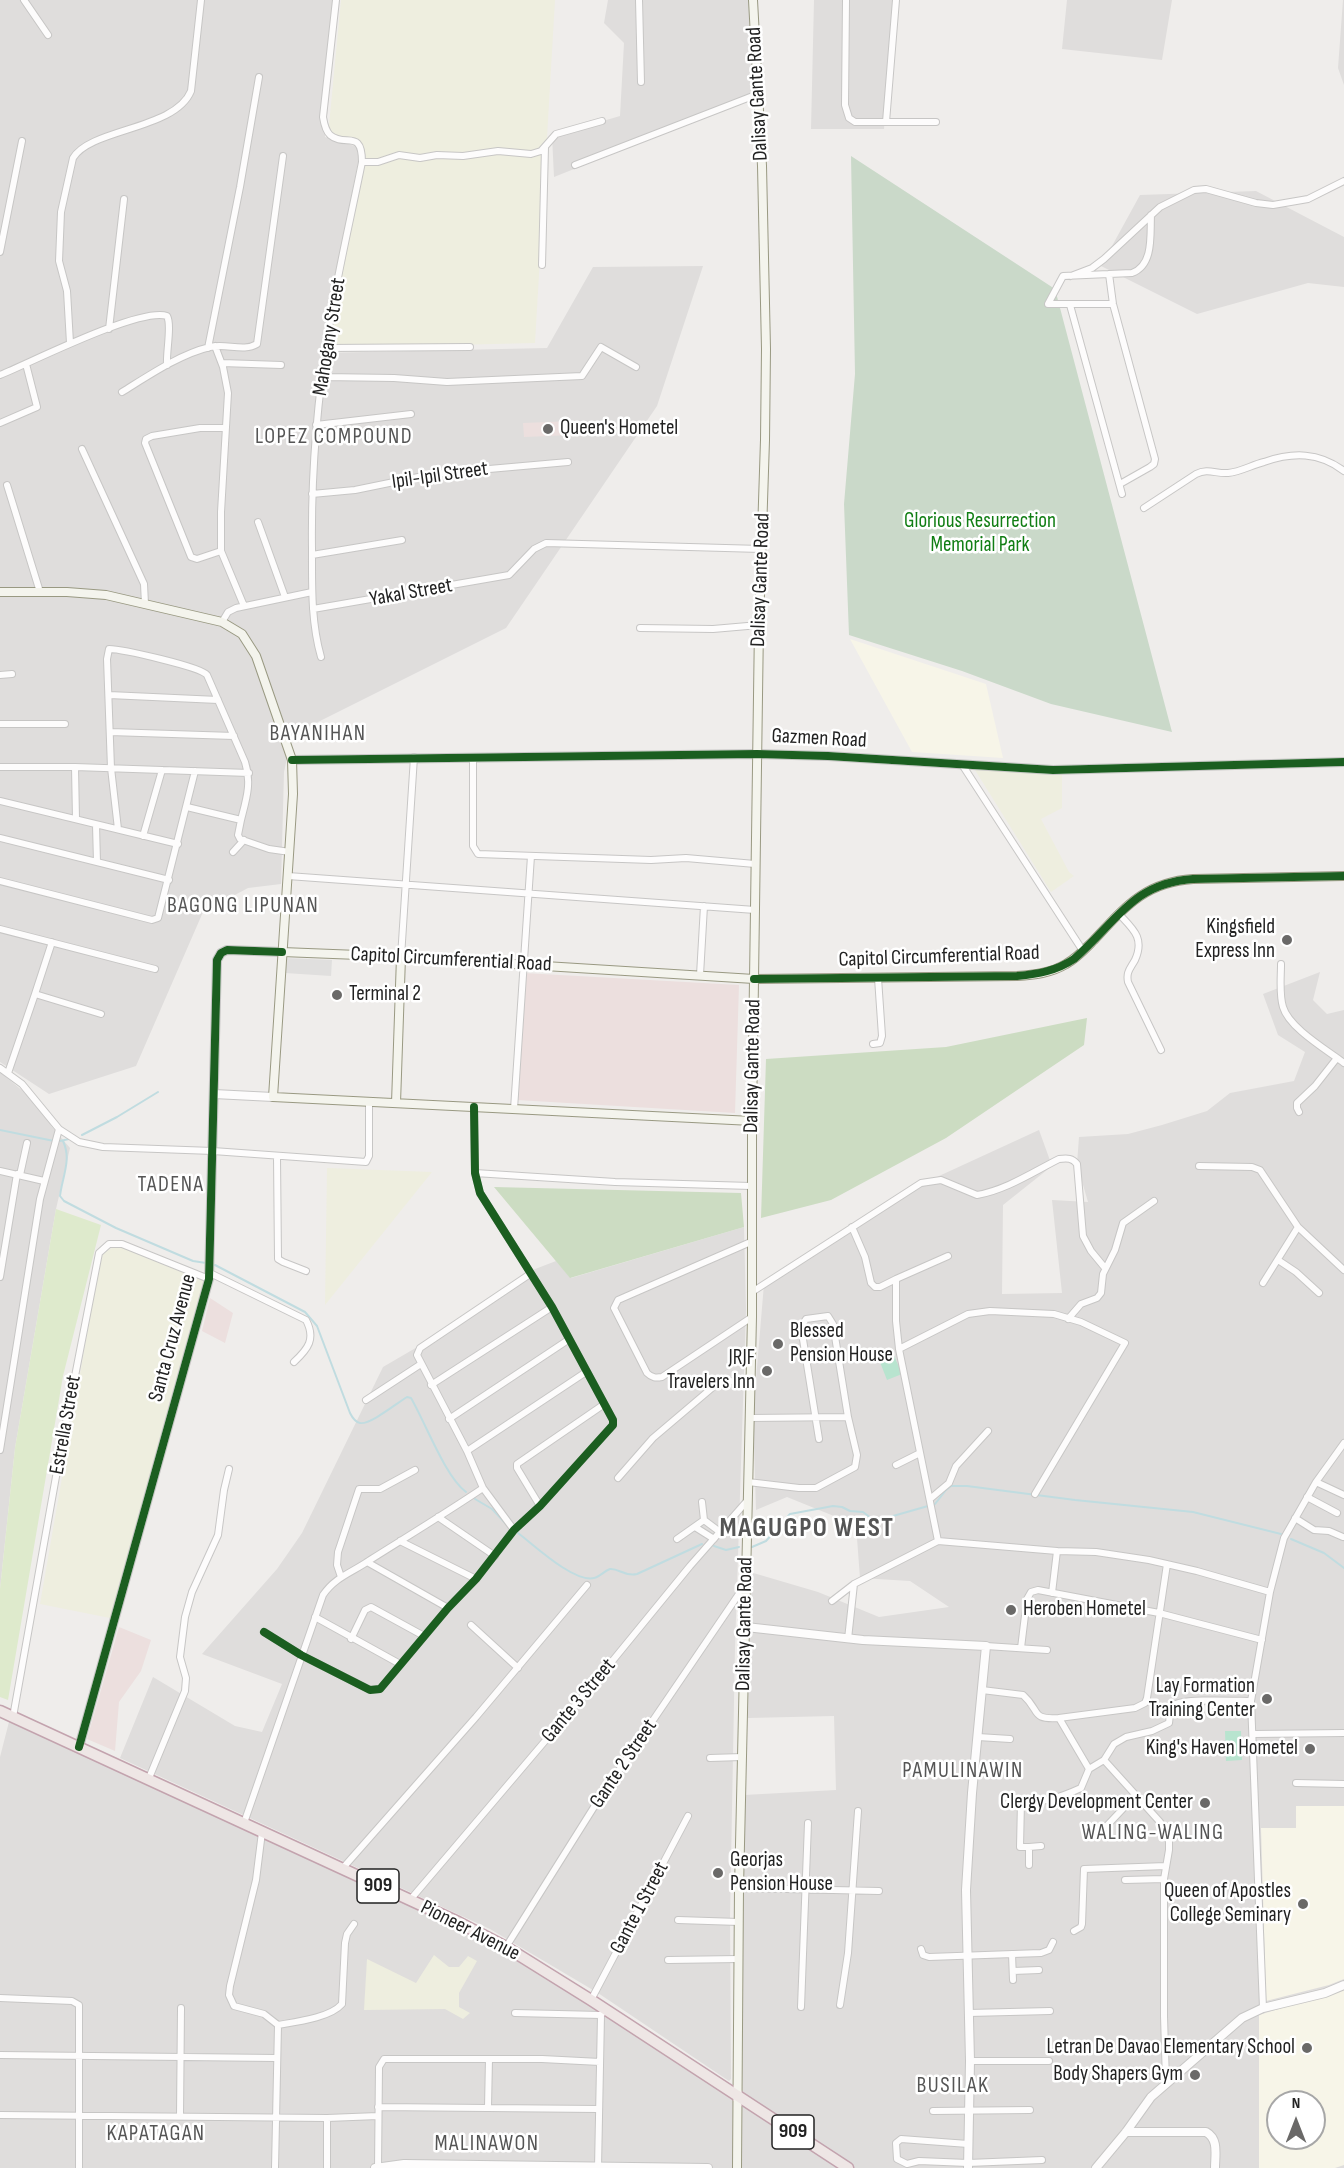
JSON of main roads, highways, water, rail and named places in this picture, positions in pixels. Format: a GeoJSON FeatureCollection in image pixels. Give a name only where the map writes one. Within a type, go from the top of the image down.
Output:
{"type":"FeatureCollection","features":[{"type":"Feature","properties":{"kind":"highway","name":"Pioneer Avenue"},"geometry":{"type":"LineString","coordinates":[[0,1711],[458,1922],[506,1947],[591,2000],[603,2012],[849,2168]]}},
{"type":"Feature","properties":{"kind":"main road","name":"Dalisay Gante Road"},"geometry":{"type":"LineString","coordinates":[[737,2168],[739,1888],[752,1317],[751,1186],[755,864],[766,349],[762,166],[753,0]]}},
{"type":"Feature","properties":{"kind":"main road"},"geometry":{"type":"LineString","coordinates":[[0,592],[87,593],[222,622],[242,634],[256,656],[292,760],[290,852],[273,1097],[752,1121]]}},
{"type":"Feature","properties":{"kind":"main road","name":"Capitol Circumferential Road"},"geometry":{"type":"LineString","coordinates":[[282,952],[401,957],[754,979],[1030,975],[1065,965],[1083,951],[1139,896],[1169,881],[1344,876]]}},
{"type":"Feature","properties":{"kind":"main road"},"geometry":{"type":"LineString","coordinates":[[396,1103],[401,957]]}},
{"type":"Feature","properties":{"kind":"waterway"},"geometry":{"type":"LineString","coordinates":[[82,1135],[158,1092]]}},
{"type":"Feature","properties":{"kind":"waterway"},"geometry":{"type":"LineString","coordinates":[[0,1130],[54,1141]]}},
{"type":"Feature","properties":{"kind":"waterway"},"geometry":{"type":"LineString","coordinates":[[60,1141],[69,1139]]}},
{"type":"Feature","properties":{"kind":"waterway"},"geometry":{"type":"LineString","coordinates":[[63,1141],[67,1162],[60,1196],[64,1201],[116,1228],[193,1261],[206,1263]]}},
{"type":"Feature","properties":{"kind":"waterway"},"geometry":{"type":"LineString","coordinates":[[215,1265],[305,1312],[317,1326],[350,1413],[357,1422],[370,1421],[407,1397],[411,1398],[443,1462],[466,1492]]}},
{"type":"Feature","properties":{"kind":"waterway"},"geometry":{"type":"LineString","coordinates":[[752,1547],[766,1541],[790,1514],[833,1506],[863,1512],[871,1518],[886,1518],[935,1504],[951,1486],[1193,1512],[1281,1534]]}},
{"type":"Feature","properties":{"kind":"waterway"},"geometry":{"type":"LineString","coordinates":[[475,1499],[492,1509],[509,1527]]}},
{"type":"Feature","properties":{"kind":"waterway"},"geometry":{"type":"LineString","coordinates":[[518,1533],[565,1569],[586,1578],[594,1578],[610,1569],[637,1574],[702,1544]]}},
{"type":"Feature","properties":{"kind":"waterway"},"geometry":{"type":"LineString","coordinates":[[1291,1539],[1324,1553],[1344,1568]]}},
{"type":"Feature","properties":{"kind":"waterway"},"geometry":{"type":"LineString","coordinates":[[714,1546],[726,1550],[739,1547]]}},
{"type":"Feature","properties":{"kind":"place","name":"Queen's Hometel"},"geometry":{"type":"Point","coordinates":[548,429]}},
{"type":"Feature","properties":{"kind":"place","name":"Kingsfield Express Inn"},"geometry":{"type":"Point","coordinates":[1287,940]}},
{"type":"Feature","properties":{"kind":"place","name":"Terminal 2"},"geometry":{"type":"Point","coordinates":[337,995]}},
{"type":"Feature","properties":{"kind":"place","name":"Blessed Pension House"},"geometry":{"type":"Point","coordinates":[778,1344]}},
{"type":"Feature","properties":{"kind":"place","name":"JRJF Travelers Inn"},"geometry":{"type":"Point","coordinates":[767,1371]}},
{"type":"Feature","properties":{"kind":"place","name":"Heroben Hometel"},"geometry":{"type":"Point","coordinates":[1011,1610]}},
{"type":"Feature","properties":{"kind":"place","name":"Lay Formation Training Center"},"geometry":{"type":"Point","coordinates":[1267,1699]}},
{"type":"Feature","properties":{"kind":"place","name":"King's Haven Hometel"},"geometry":{"type":"Point","coordinates":[1310,1749]}},
{"type":"Feature","properties":{"kind":"place","name":"Clergy Development Center"},"geometry":{"type":"Point","coordinates":[1205,1803]}},
{"type":"Feature","properties":{"kind":"place","name":"Georjas Pension House"},"geometry":{"type":"Point","coordinates":[718,1873]}},
{"type":"Feature","properties":{"kind":"place","name":"Queen of Apostles College Seminary"},"geometry":{"type":"Point","coordinates":[1303,1904]}},
{"type":"Feature","properties":{"kind":"place","name":"Letran De Davao Elementary School"},"geometry":{"type":"Point","coordinates":[1307,2048]}},
{"type":"Feature","properties":{"kind":"place","name":"Body Shapers Gym"},"geometry":{"type":"Point","coordinates":[1195,2075]}},
{"type":"Feature","properties":{"kind":"district","name":"LOPEZ COMPOUND"},"geometry":{"type":"Point","coordinates":[334,437]}},
{"type":"Feature","properties":{"kind":"district","name":"BAYANIHAN"},"geometry":{"type":"Point","coordinates":[318,734]}},
{"type":"Feature","properties":{"kind":"district","name":"BAGONG LIPUNAN"},"geometry":{"type":"Point","coordinates":[243,906]}},
{"type":"Feature","properties":{"kind":"district","name":"TADENA"},"geometry":{"type":"Point","coordinates":[171,1185]}},
{"type":"Feature","properties":{"kind":"district","name":"MAGUGPO WEST"},"geometry":{"type":"Point","coordinates":[807,1529]}},
{"type":"Feature","properties":{"kind":"district","name":"PAMULINAWIN"},"geometry":{"type":"Point","coordinates":[963,1771]}},
{"type":"Feature","properties":{"kind":"district","name":"WALING-WALING"},"geometry":{"type":"Point","coordinates":[1153,1833]}},
{"type":"Feature","properties":{"kind":"district","name":"BUSILAK"},"geometry":{"type":"Point","coordinates":[953,2086]}},
{"type":"Feature","properties":{"kind":"district","name":"KAPATAGAN"},"geometry":{"type":"Point","coordinates":[156,2134]}},
{"type":"Feature","properties":{"kind":"district","name":"MALINAWON"},"geometry":{"type":"Point","coordinates":[487,2144]}},
{"type":"Feature","properties":{"kind":"park label","name":"Glorious Resurrection Memorial Park"},"geometry":{"type":"Point","coordinates":[980,534]}}]}
